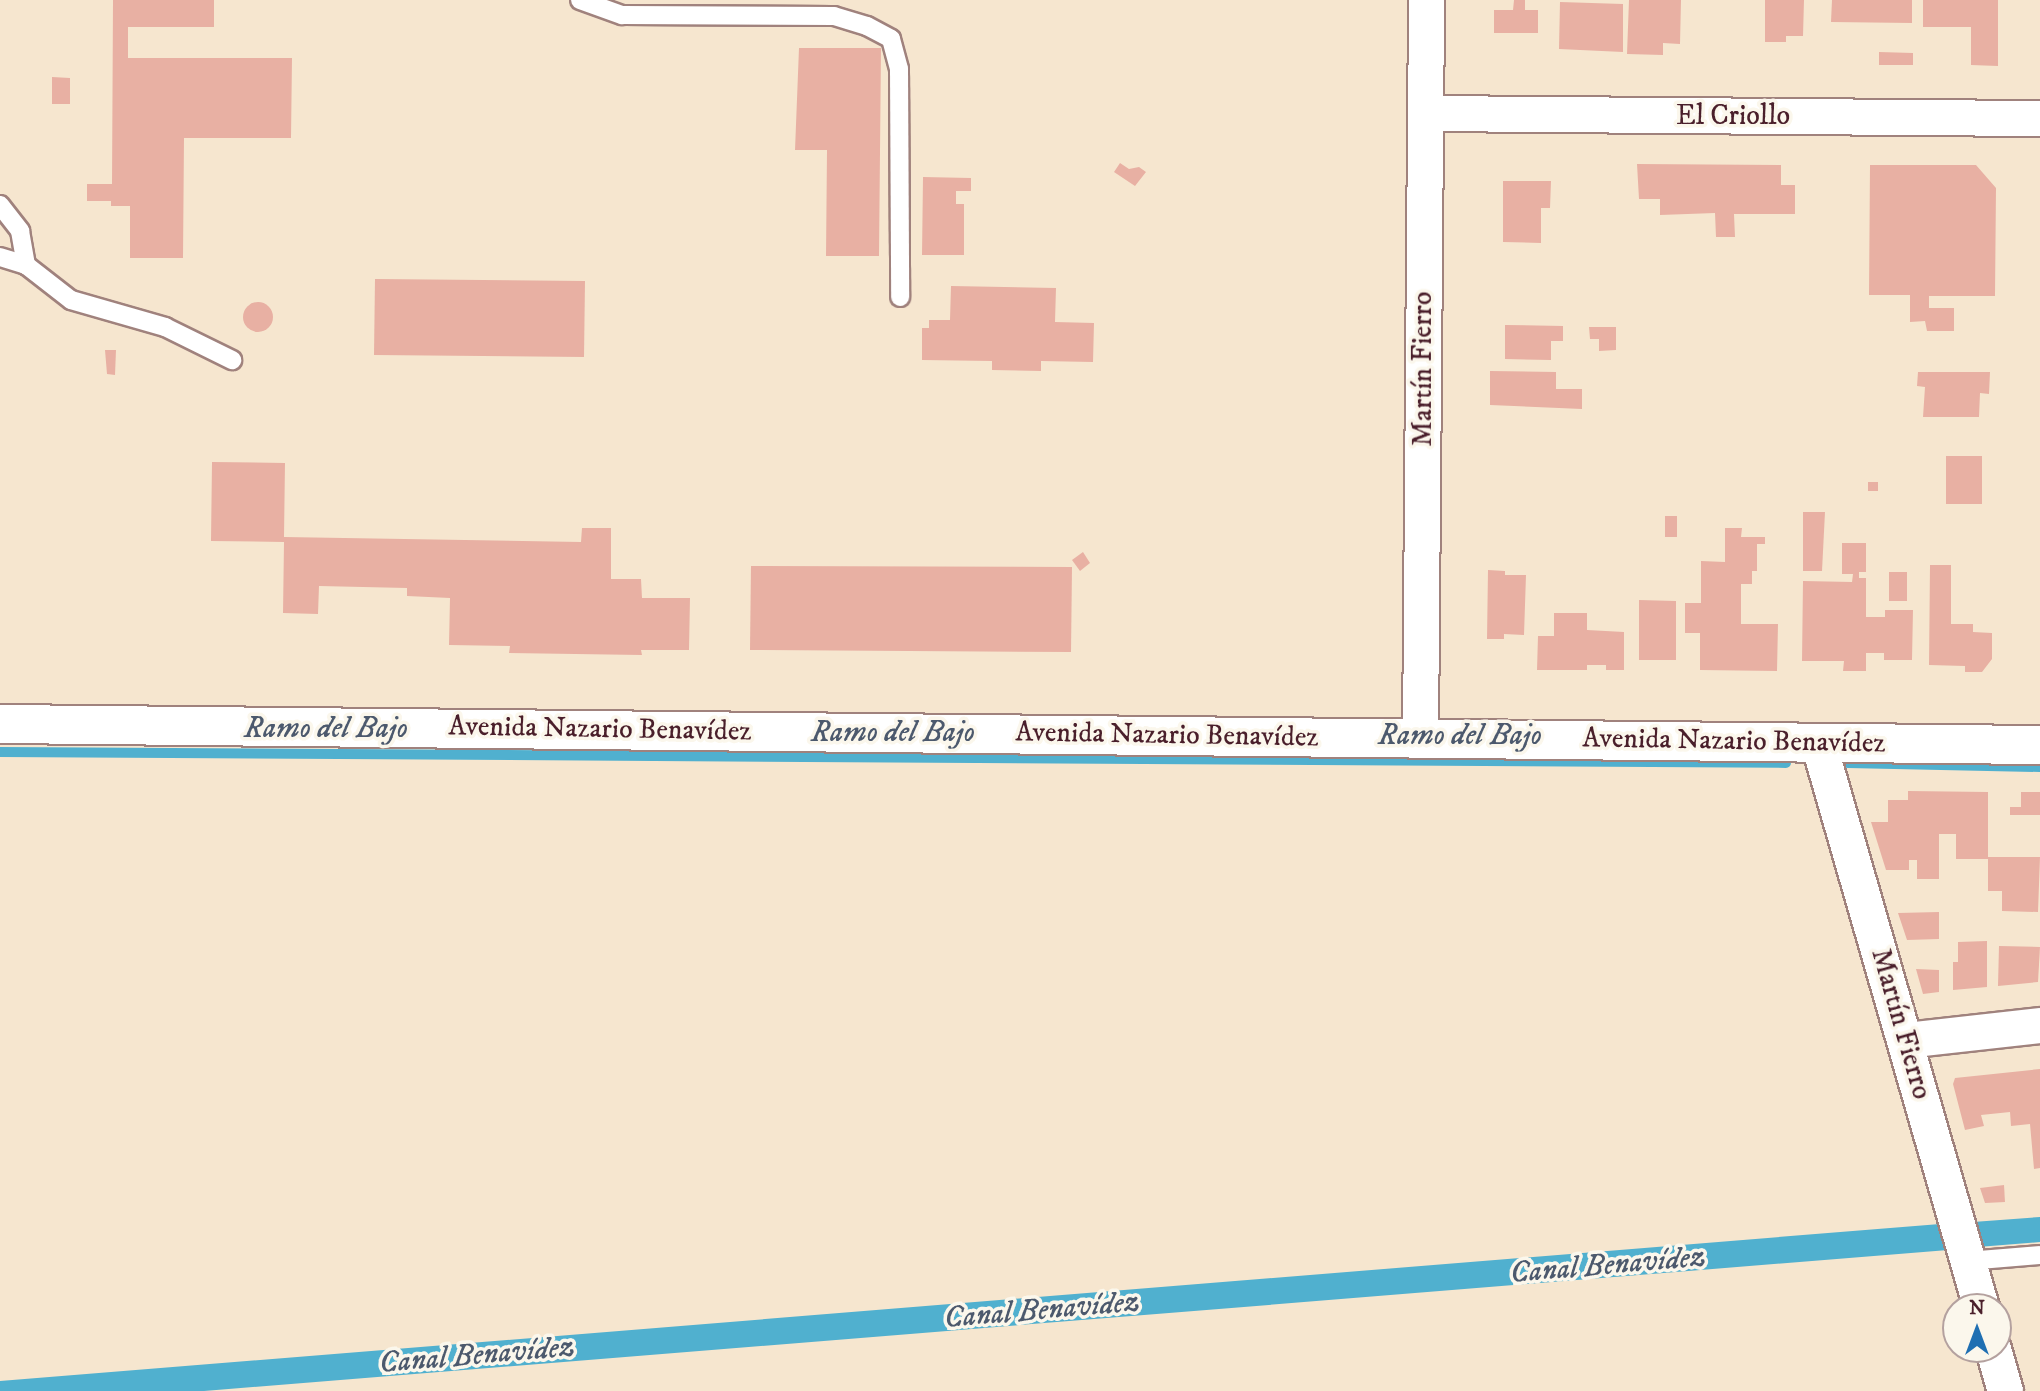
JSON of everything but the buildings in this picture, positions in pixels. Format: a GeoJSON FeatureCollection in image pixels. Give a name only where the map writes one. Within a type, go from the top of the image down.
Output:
{"type":"FeatureCollection","features":[{"type":"Feature","properties":{"kind":"main road","name":"Avenida Nazario Benavídez"},"geometry":{"type":"LineString","coordinates":[[0,724],[2040,744]]}},
{"type":"Feature","properties":{"kind":"street","name":"Martín Fierro"},"geometry":{"type":"LineString","coordinates":[[1420,737],[1426,0]]}},
{"type":"Feature","properties":{"kind":"street","name":"El Criollo"},"geometry":{"type":"LineString","coordinates":[[1425,113],[2040,118]]}},
{"type":"Feature","properties":{"kind":"street","name":"Martín Fierro"},"geometry":{"type":"LineString","coordinates":[[1818,742],[1977,1293]]}},
{"type":"Feature","properties":{"kind":"street"},"geometry":{"type":"LineString","coordinates":[[1906,1040],[2040,1024]]}},
{"type":"Feature","properties":{"kind":"street"},"geometry":{"type":"LineString","coordinates":[[1997,1363],[2005,1391]]}},
{"type":"Feature","properties":{"kind":"lane"},"geometry":{"type":"LineString","coordinates":[[580,0],[622,15],[834,16],[867,26],[891,39],[899,69],[901,297]]}},
{"type":"Feature","properties":{"kind":"lane"},"geometry":{"type":"LineString","coordinates":[[0,205],[20,230],[26,265]]}},
{"type":"Feature","properties":{"kind":"lane"},"geometry":{"type":"LineString","coordinates":[[0,257],[26,265],[71,300],[165,327],[232,360]]}},
{"type":"Feature","properties":{"kind":"lane"},"geometry":{"type":"LineString","coordinates":[[1962,1244],[2040,1255]]}},
{"type":"Feature","properties":{"kind":"water"},"geometry":{"type":"Polygon","coordinates":[[[2040,1217],[2040,1242],[1978,1247],[1973,1222],[2040,1217]]]}},
{"type":"Feature","properties":{"kind":"water","name":"Canal Benavídez"},"geometry":{"type":"Polygon","coordinates":[[[1940,1224],[1948,1250],[204,1391],[0,1391],[0,1381],[1940,1224]]]}},
{"type":"Feature","properties":{"kind":"waterway","name":"Ramo del Bajo"},"geometry":{"type":"LineString","coordinates":[[0,752],[1786,763]]}},
{"type":"Feature","properties":{"kind":"waterway","name":"Ramo del Bajo"},"geometry":{"type":"LineString","coordinates":[[1848,763],[2040,767]]}}]}
